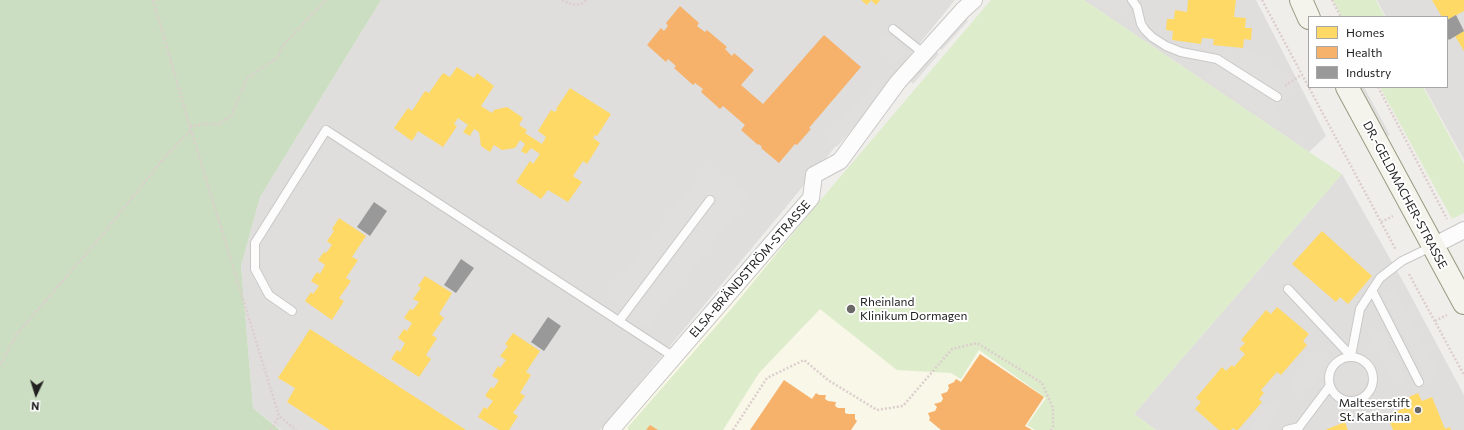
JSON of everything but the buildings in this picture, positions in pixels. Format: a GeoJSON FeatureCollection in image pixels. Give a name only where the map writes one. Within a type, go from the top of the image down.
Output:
{"type":"FeatureCollection","features":[{"type":"Feature","properties":{"kind":"street","name":"ELSA-BRÄNDSTRÖM-STRASSE"},"geometry":{"type":"LineString","coordinates":[[611,430],[811,198],[814,175],[840,161],[898,82],[923,53],[974,0]]}},
{"type":"Feature","properties":{"kind":"street"},"geometry":{"type":"LineString","coordinates":[[1301,0],[1308,16]]}},
{"type":"Feature","properties":{"kind":"street","name":"DR.-GELDMACHER-STRASSE"},"geometry":{"type":"LineString","coordinates":[[1348,88],[1464,303]]}},
{"type":"Feature","properties":{"kind":"street"},"geometry":{"type":"LineString","coordinates":[[1433,246],[1460,233]]}},
{"type":"Feature","properties":{"kind":"lane"},"geometry":{"type":"LineString","coordinates":[[1134,1],[1141,24],[1152,37],[1166,46],[1181,52],[1217,59],[1277,97]]}},
{"type":"Feature","properties":{"kind":"lane"},"geometry":{"type":"LineString","coordinates":[[893,29],[923,53]]}},
{"type":"Feature","properties":{"kind":"lane"},"geometry":{"type":"LineString","coordinates":[[292,311],[269,295],[255,269],[255,243],[326,130],[674,357]]}},
{"type":"Feature","properties":{"kind":"lane"},"geometry":{"type":"LineString","coordinates":[[619,321],[710,200]]}},
{"type":"Feature","properties":{"kind":"lane"},"geometry":{"type":"LineString","coordinates":[[1351,356],[1360,309],[1380,278],[1402,261],[1433,246]]}},
{"type":"Feature","properties":{"kind":"lane"},"geometry":{"type":"LineString","coordinates":[[1288,289],[1351,356],[1364,360],[1373,371],[1374,385],[1366,398],[1352,402],[1338,398],[1329,387]]}},
{"type":"Feature","properties":{"kind":"lane"},"geometry":{"type":"LineString","coordinates":[[1372,290],[1419,382]]}},
{"type":"Feature","properties":{"kind":"lane"},"geometry":{"type":"LineString","coordinates":[[1287,430],[1298,429],[1329,387],[1329,372],[1337,361],[1351,356]]}},
{"type":"Feature","properties":{"kind":"path"},"geometry":{"type":"LineString","coordinates":[[153,0],[190,127],[279,416],[296,430]]}},
{"type":"Feature","properties":{"kind":"path"},"geometry":{"type":"LineString","coordinates":[[190,127],[203,124],[219,124],[232,115],[247,78],[278,58],[284,44],[326,0]]}},
{"type":"Feature","properties":{"kind":"path"},"geometry":{"type":"LineString","coordinates":[[562,0],[576,5],[583,3],[586,0]]}},
{"type":"Feature","properties":{"kind":"path"},"geometry":{"type":"LineString","coordinates":[[1262,0],[1308,88]]}},
{"type":"Feature","properties":{"kind":"path"},"geometry":{"type":"LineString","coordinates":[[1332,0],[1340,16]]}},
{"type":"Feature","properties":{"kind":"path"},"geometry":{"type":"LineString","coordinates":[[1277,97],[1283,87],[1301,75]]}},
{"type":"Feature","properties":{"kind":"path"},"geometry":{"type":"LineString","coordinates":[[1308,88],[1464,375]]}},
{"type":"Feature","properties":{"kind":"path"},"geometry":{"type":"LineString","coordinates":[[1379,88],[1460,233]]}},
{"type":"Feature","properties":{"kind":"path"},"geometry":{"type":"LineString","coordinates":[[0,365],[17,334],[103,234],[164,158],[191,130]]}},
{"type":"Feature","properties":{"kind":"path"},"geometry":{"type":"LineString","coordinates":[[734,430],[766,378],[804,360],[828,380],[877,410],[903,406],[952,349],[977,343],[1042,383],[1053,408],[1053,426],[1051,430]]}},
{"type":"Feature","properties":{"kind":"path"},"geometry":{"type":"LineString","coordinates":[[271,430],[279,416]]}},
{"type":"Feature","properties":{"kind":"shaded area"},"geometry":{"type":"Polygon","coordinates":[[[381,0],[955,0],[786,207],[600,430],[281,430],[253,408],[241,266],[260,197],[381,0]]]}},
{"type":"Feature","properties":{"kind":"shaded area"},"geometry":{"type":"Polygon","coordinates":[[[1084,0],[1256,0],[1326,136],[1309,152],[1084,0]]]}},
{"type":"Feature","properties":{"kind":"shaded area"},"geometry":{"type":"Polygon","coordinates":[[[1088,0],[1127,0],[1124,8],[1117,18],[1088,0]]]}},
{"type":"Feature","properties":{"kind":"shaded area"},"geometry":{"type":"Polygon","coordinates":[[[1377,0],[1464,0],[1464,160],[1425,88],[1448,88],[1448,16],[1385,16],[1377,0]]]}},
{"type":"Feature","properties":{"kind":"shaded area"},"geometry":{"type":"Polygon","coordinates":[[[964,17],[968,21],[942,50],[938,47],[964,17]]]}},
{"type":"Feature","properties":{"kind":"shaded area"},"geometry":{"type":"Polygon","coordinates":[[[886,33],[908,51],[898,62],[877,44],[886,33]]]}},
{"type":"Feature","properties":{"kind":"shaded area"},"geometry":{"type":"Polygon","coordinates":[[[1249,49],[1297,82],[1269,122],[1204,76],[1223,51],[1240,62],[1249,49]]]}},
{"type":"Feature","properties":{"kind":"shaded area"},"geometry":{"type":"Polygon","coordinates":[[[935,51],[939,54],[913,84],[909,80],[935,51]]]}},
{"type":"Feature","properties":{"kind":"shaded area"},"geometry":{"type":"Polygon","coordinates":[[[874,83],[884,92],[837,147],[826,138],[874,83]]]}},
{"type":"Feature","properties":{"kind":"shaded area"},"geometry":{"type":"Polygon","coordinates":[[[1359,88],[1365,88],[1390,135],[1385,137],[1359,88]]]}},
{"type":"Feature","properties":{"kind":"shaded area"},"geometry":{"type":"Polygon","coordinates":[[[708,164],[750,195],[648,327],[606,296],[708,164]]]}},
{"type":"Feature","properties":{"kind":"shaded area"},"geometry":{"type":"Polygon","coordinates":[[[1342,174],[1405,285],[1464,395],[1464,430],[1156,430],[1134,414],[1342,174]]]}},
{"type":"Feature","properties":{"kind":"shaded area","name":"Rheinland Klinikum Dormagen"},"geometry":{"type":"Polygon","coordinates":[[[818,203],[1156,430],[621,430],[818,203]]]}},
{"type":"Feature","properties":{"kind":"shaded area"},"geometry":{"type":"Polygon","coordinates":[[[1395,289],[1440,374],[1428,380],[1382,296],[1395,289]]]}},
{"type":"Feature","properties":{"kind":"shaded area"},"geometry":{"type":"Polygon","coordinates":[[[1381,330],[1407,379],[1395,386],[1369,337],[1381,330]]]}},
{"type":"Feature","properties":{"kind":"shaded area"},"geometry":{"type":"Polygon","coordinates":[[[1316,351],[1326,360],[1320,374],[1311,388],[1299,396],[1286,384],[1316,351]]]}},
{"type":"Feature","properties":{"kind":"shaded area"},"geometry":{"type":"Polygon","coordinates":[[[1269,401],[1280,409],[1266,430],[1249,430],[1269,401]]]}},
{"type":"Feature","properties":{"kind":"green space"},"geometry":{"type":"Polygon","coordinates":[[[0,0],[381,0],[260,197],[241,266],[253,408],[280,430],[0,430],[0,0]]]}},
{"type":"Feature","properties":{"kind":"green space"},"geometry":{"type":"Polygon","coordinates":[[[991,0],[1084,0],[1342,174],[1134,414],[1156,430],[1035,430],[1027,425],[1046,398],[979,350],[961,379],[951,373],[897,370],[820,309],[759,373],[723,430],[628,430],[628,427],[733,307],[818,203],[991,0]]]}},
{"type":"Feature","properties":{"kind":"green space"},"geometry":{"type":"Polygon","coordinates":[[[1333,0],[1376,0],[1384,16],[1341,16],[1333,0]]]}},
{"type":"Feature","properties":{"kind":"green space"},"geometry":{"type":"Polygon","coordinates":[[[1381,88],[1424,88],[1464,163],[1464,213],[1452,219],[1381,88]]]}},
{"type":"Feature","properties":{"kind":"place","name":"Rheinland Klinikum Dormagen"},"geometry":{"type":"Point","coordinates":[851,309]}},
{"type":"Feature","properties":{"kind":"place","name":"Malteserstift St. Katharina"},"geometry":{"type":"Point","coordinates":[1418,410]}}]}
